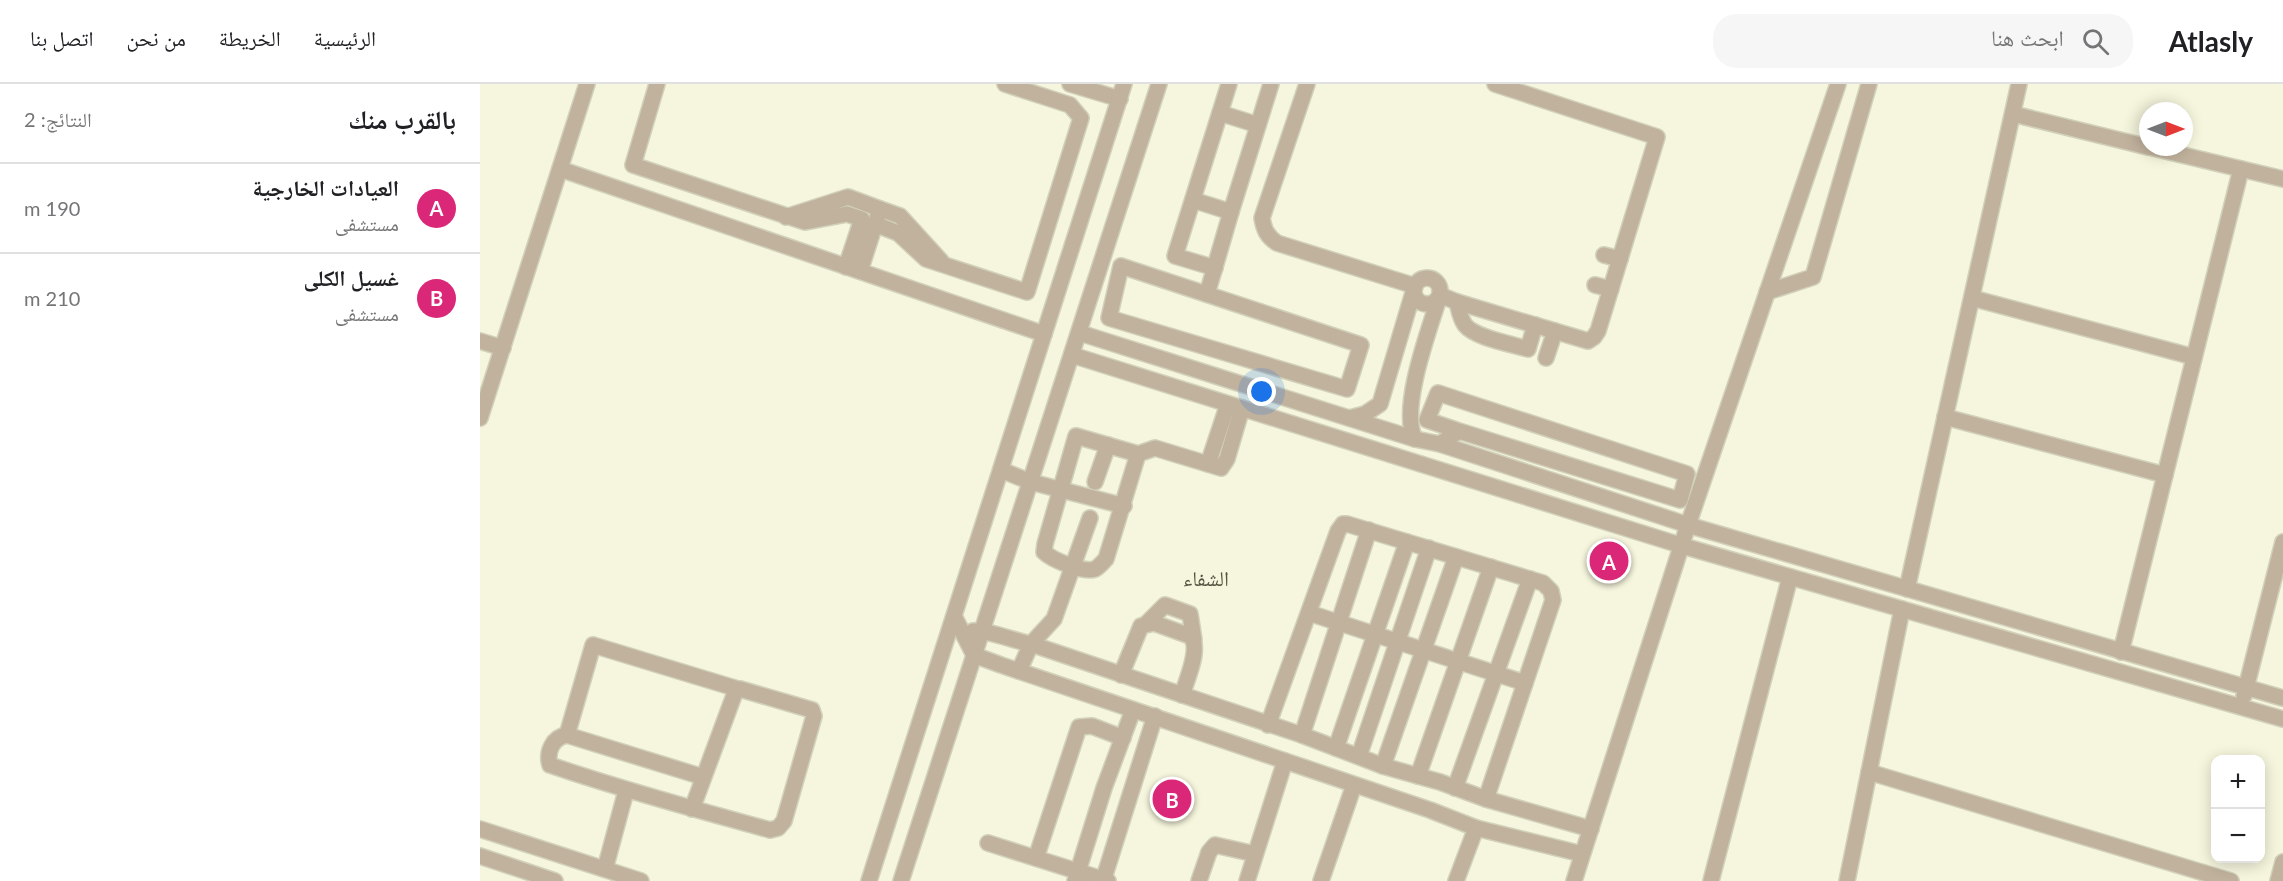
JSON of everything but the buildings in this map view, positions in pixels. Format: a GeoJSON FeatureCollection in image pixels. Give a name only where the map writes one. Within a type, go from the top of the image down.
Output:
{"type":"FeatureCollection","features":[{"type":"Feature","properties":{"kind":"street"},"geometry":{"type":"LineString","coordinates":[[480,418],[587,84]]}},
{"type":"Feature","properties":{"kind":"street"},"geometry":{"type":"LineString","coordinates":[[657,84],[633,165],[786,217],[848,197],[898,233],[926,259],[1027,292],[1082,118],[1070,105],[1005,84]]}},
{"type":"Feature","properties":{"kind":"street"},"geometry":{"type":"LineString","coordinates":[[869,881],[955,636],[955,618],[1122,92],[1070,84]]}},
{"type":"Feature","properties":{"kind":"street"},"geometry":{"type":"LineString","coordinates":[[901,881],[1160,84]]}},
{"type":"Feature","properties":{"kind":"street"},"geometry":{"type":"LineString","coordinates":[[1215,268],[1175,256],[1229,84]]}},
{"type":"Feature","properties":{"kind":"street"},"geometry":{"type":"LineString","coordinates":[[1208,294],[1271,84]]}},
{"type":"Feature","properties":{"kind":"street"},"geometry":{"type":"LineString","coordinates":[[1307,84],[1262,218],[1264,231],[1277,243],[1414,286]]}},
{"type":"Feature","properties":{"kind":"street"},"geometry":{"type":"LineString","coordinates":[[1440,295],[1588,341],[1594,337],[1598,331],[1620,260],[1642,166],[1656,137],[1495,84]]}},
{"type":"Feature","properties":{"kind":"street"},"geometry":{"type":"LineString","coordinates":[[1574,881],[1688,525],[1838,84]]}},
{"type":"Feature","properties":{"kind":"street"},"geometry":{"type":"LineString","coordinates":[[1767,292],[1813,277],[1869,84]]}},
{"type":"Feature","properties":{"kind":"street"},"geometry":{"type":"LineString","coordinates":[[1907,589],[2019,84]]}},
{"type":"Feature","properties":{"kind":"street"},"geometry":{"type":"LineString","coordinates":[[1220,113],[1258,125]]}},
{"type":"Feature","properties":{"kind":"street"},"geometry":{"type":"LineString","coordinates":[[2013,114],[2139,145]]}},
{"type":"Feature","properties":{"kind":"street"},"geometry":{"type":"LineString","coordinates":[[2187,156],[2283,179]]}},
{"type":"Feature","properties":{"kind":"street"},"geometry":{"type":"LineString","coordinates":[[560,169],[1044,334]]}},
{"type":"Feature","properties":{"kind":"street"},"geometry":{"type":"LineString","coordinates":[[2121,652],[2241,169]]}},
{"type":"Feature","properties":{"kind":"street"},"geometry":{"type":"LineString","coordinates":[[1193,200],[1231,212]]}},
{"type":"Feature","properties":{"kind":"street"},"geometry":{"type":"LineString","coordinates":[[853,269],[871,214]]}},
{"type":"Feature","properties":{"kind":"street"},"geometry":{"type":"LineString","coordinates":[[1604,255],[1620,260]]}},
{"type":"Feature","properties":{"kind":"street"},"geometry":{"type":"LineString","coordinates":[[1121,266],[1208,294],[1361,345],[1347,389],[1109,318],[1121,266]]}},
{"type":"Feature","properties":{"kind":"street"},"geometry":{"type":"LineString","coordinates":[[1595,285],[1611,289]]}},
{"type":"Feature","properties":{"kind":"street"},"geometry":{"type":"LineString","coordinates":[[1414,286],[1416,298],[1422,303],[1431,303],[1440,295]]}},
{"type":"Feature","properties":{"kind":"street"},"geometry":{"type":"LineString","coordinates":[[1350,418],[1365,414],[1380,404],[1414,286]]}},
{"type":"Feature","properties":{"kind":"street"},"geometry":{"type":"LineString","coordinates":[[1415,439],[1411,431],[1410,417],[1414,385],[1440,295]]}},
{"type":"Feature","properties":{"kind":"street"},"geometry":{"type":"LineString","coordinates":[[1972,298],[2194,357]]}},
{"type":"Feature","properties":{"kind":"street"},"geometry":{"type":"LineString","coordinates":[[1457,302],[1466,327],[1482,336],[1528,349],[1535,325]]}},
{"type":"Feature","properties":{"kind":"street"},"geometry":{"type":"LineString","coordinates":[[1546,358],[1555,331]]}},
{"type":"Feature","properties":{"kind":"street"},"geometry":{"type":"LineString","coordinates":[[1080,333],[1415,439],[1440,444],[1688,525],[2283,698]]}},
{"type":"Feature","properties":{"kind":"street"},"geometry":{"type":"LineString","coordinates":[[480,341],[502,348]]}},
{"type":"Feature","properties":{"kind":"street"},"geometry":{"type":"LineString","coordinates":[[1072,355],[1683,546],[2283,719]]}},
{"type":"Feature","properties":{"kind":"street"},"geometry":{"type":"LineString","coordinates":[[1266,364],[1263,381],[1272,394]]}},
{"type":"Feature","properties":{"kind":"street"},"geometry":{"type":"LineString","coordinates":[[1138,454],[1106,559],[1097,568],[1088,570],[1050,558],[1044,552],[1045,544],[1076,436],[1138,454],[1155,448],[1208,464],[1236,406],[1242,384]]}},
{"type":"Feature","properties":{"kind":"street"},"geometry":{"type":"LineString","coordinates":[[1438,393],[1687,474],[1680,500],[1459,431],[1427,420],[1438,393]]}},
{"type":"Feature","properties":{"kind":"street"},"geometry":{"type":"LineString","coordinates":[[1945,417],[2165,475]]}},
{"type":"Feature","properties":{"kind":"street"},"geometry":{"type":"LineString","coordinates":[[1440,444],[1459,431]]}},
{"type":"Feature","properties":{"kind":"street"},"geometry":{"type":"LineString","coordinates":[[1095,482],[1108,445]]}},
{"type":"Feature","properties":{"kind":"street"},"geometry":{"type":"LineString","coordinates":[[1001,470],[1031,482],[1124,506]]}},
{"type":"Feature","properties":{"kind":"street"},"geometry":{"type":"LineString","coordinates":[[1642,488],[1649,512]]}},
{"type":"Feature","properties":{"kind":"street"},"geometry":{"type":"LineString","coordinates":[[1018,671],[1031,644],[1054,619],[1090,518]]}},
{"type":"Feature","properties":{"kind":"street"},"geometry":{"type":"LineString","coordinates":[[1268,725],[1340,527],[1347,524],[1369,530],[1543,583],[1551,591],[1553,600],[1486,800]]}},
{"type":"Feature","properties":{"kind":"street"},"geometry":{"type":"LineString","coordinates":[[1302,735],[1369,530]]}},
{"type":"Feature","properties":{"kind":"street"},"geometry":{"type":"LineString","coordinates":[[1336,748],[1407,542]]}},
{"type":"Feature","properties":{"kind":"street"},"geometry":{"type":"LineString","coordinates":[[2242,707],[2280,566],[2283,542]]}},
{"type":"Feature","properties":{"kind":"street"},"geometry":{"type":"LineString","coordinates":[[1359,756],[1429,548]]}},
{"type":"Feature","properties":{"kind":"street"},"geometry":{"type":"LineString","coordinates":[[1383,765],[1456,557]]}},
{"type":"Feature","properties":{"kind":"street"},"geometry":{"type":"LineString","coordinates":[[1418,776],[1491,567]]}},
{"type":"Feature","properties":{"kind":"street"},"geometry":{"type":"LineString","coordinates":[[1711,881],[1790,577]]}},
{"type":"Feature","properties":{"kind":"street"},"geometry":{"type":"LineString","coordinates":[[1455,788],[1530,579]]}},
{"type":"Feature","properties":{"kind":"street"},"geometry":{"type":"LineString","coordinates":[[1121,675],[1137,632],[1165,605],[1190,614],[1196,649],[1182,695]]}},
{"type":"Feature","properties":{"kind":"street"},"geometry":{"type":"LineString","coordinates":[[1847,881],[1902,609]]}},
{"type":"Feature","properties":{"kind":"street"},"geometry":{"type":"LineString","coordinates":[[1310,613],[1525,683]]}},
{"type":"Feature","properties":{"kind":"street"},"geometry":{"type":"LineString","coordinates":[[1147,623],[1154,623],[1190,636],[1194,640]]}},
{"type":"Feature","properties":{"kind":"street"},"geometry":{"type":"LineString","coordinates":[[955,636],[982,630],[1009,640],[1031,644],[1302,735],[1486,800],[1591,829]]}},
{"type":"Feature","properties":{"kind":"street"},"geometry":{"type":"LineString","coordinates":[[955,636],[974,655],[1018,671],[1430,810],[1476,828],[1582,854]]}},
{"type":"Feature","properties":{"kind":"street"},"geometry":{"type":"LineString","coordinates":[[567,735],[593,645],[812,710],[814,716],[784,820],[778,828],[770,830],[626,791],[550,765],[548,759],[554,741],[559,736],[567,735],[703,777]]}},
{"type":"Feature","properties":{"kind":"street"},"geometry":{"type":"LineString","coordinates":[[692,809],[733,695],[738,689]]}},
{"type":"Feature","properties":{"kind":"street"},"geometry":{"type":"LineString","coordinates":[[1077,876],[1104,788],[1133,710]]}},
{"type":"Feature","properties":{"kind":"street"},"geometry":{"type":"LineString","coordinates":[[988,843],[1036,858],[1077,876],[1105,880],[1155,716]]}},
{"type":"Feature","properties":{"kind":"street"},"geometry":{"type":"LineString","coordinates":[[1036,858],[1078,727],[1092,726],[1123,738]]}},
{"type":"Feature","properties":{"kind":"street"},"geometry":{"type":"LineString","coordinates":[[1247,881],[1285,761]]}},
{"type":"Feature","properties":{"kind":"street"},"geometry":{"type":"LineString","coordinates":[[1869,772],[2231,881]]}},
{"type":"Feature","properties":{"kind":"street"},"geometry":{"type":"LineString","coordinates":[[1322,881],[1354,785]]}},
{"type":"Feature","properties":{"kind":"street"},"geometry":{"type":"LineString","coordinates":[[605,869],[626,791]]}},
{"type":"Feature","properties":{"kind":"street"},"geometry":{"type":"LineString","coordinates":[[1456,881],[1476,828]]}},
{"type":"Feature","properties":{"kind":"street"},"geometry":{"type":"LineString","coordinates":[[480,829],[641,881]]}},
{"type":"Feature","properties":{"kind":"street"},"geometry":{"type":"LineString","coordinates":[[1199,881],[1209,852],[1215,845],[1255,855]]}},
{"type":"Feature","properties":{"kind":"street"},"geometry":{"type":"LineString","coordinates":[[480,856],[555,881]]}},
{"type":"Feature","properties":{"kind":"street"},"geometry":{"type":"LineString","coordinates":[[2278,881],[2283,862]]}},
{"type":"Feature","properties":{"kind":"place","name":"العيادات الخارجية"},"geometry":{"type":"Point","coordinates":[1609,561]}},
{"type":"Feature","properties":{"kind":"place","name":"غسيل الكلى"},"geometry":{"type":"Point","coordinates":[1172,799]}},
{"type":"Feature","properties":{"kind":"district","name":"الشفاء"},"geometry":{"type":"Point","coordinates":[1206,579]}}]}
